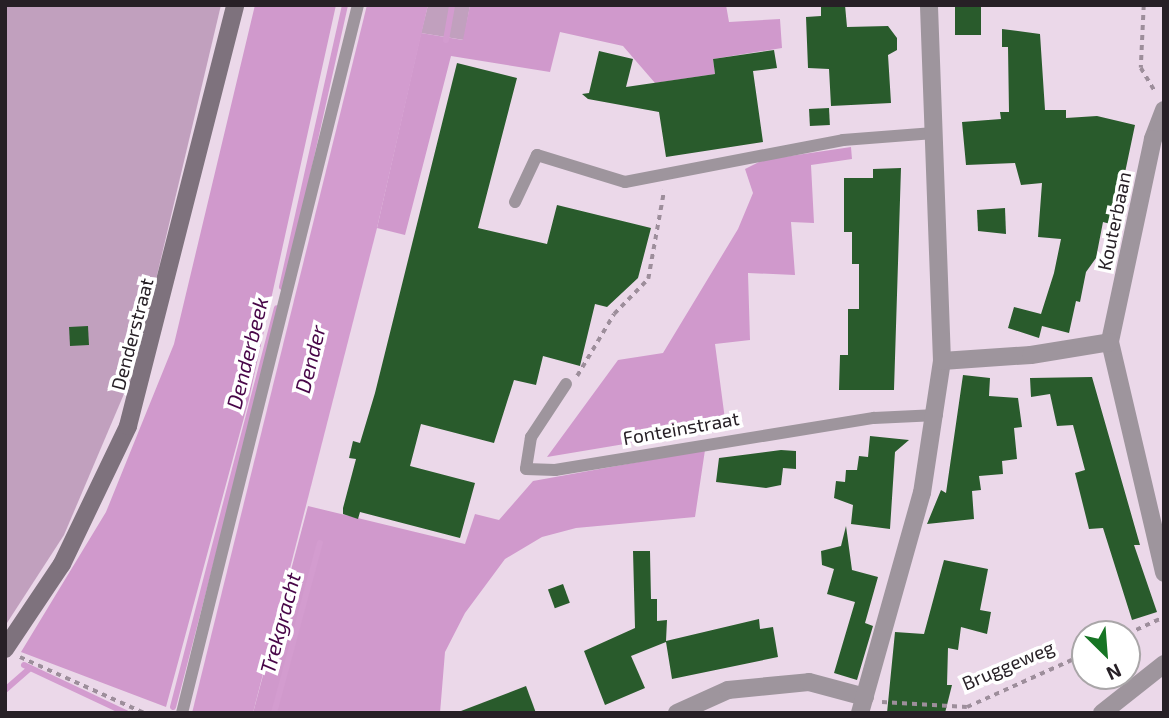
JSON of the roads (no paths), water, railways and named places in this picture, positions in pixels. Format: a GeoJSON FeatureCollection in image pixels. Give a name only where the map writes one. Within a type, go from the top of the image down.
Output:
{"type":"FeatureCollection","features":[{"type":"Feature","properties":{"kind":"street","name":"Denderstraat"},"geometry":{"type":"LineString","coordinates":[[12,653],[62,564],[128,426],[235,5]]}},
{"type":"Feature","properties":{"kind":"street"},"geometry":{"type":"LineString","coordinates":[[677,713],[728,690],[809,682],[863,704],[922,493],[937,415],[942,361],[929,5]]}},
{"type":"Feature","properties":{"kind":"street","name":"Kouterbaan"},"geometry":{"type":"LineString","coordinates":[[1164,110],[1153,139],[1110,342],[1164,573]]}},
{"type":"Feature","properties":{"kind":"street"},"geometry":{"type":"LineString","coordinates":[[942,361],[1031,355],[1110,342]]}},
{"type":"Feature","properties":{"kind":"street"},"geometry":{"type":"LineString","coordinates":[[1102,713],[1164,664]]}},
{"type":"Feature","properties":{"kind":"lane"},"geometry":{"type":"LineString","coordinates":[[182,713],[332,125],[358,5]]}},
{"type":"Feature","properties":{"kind":"lane"},"geometry":{"type":"LineString","coordinates":[[515,202],[537,155],[625,182],[844,140],[934,133]]}},
{"type":"Feature","properties":{"kind":"lane","name":"Fonteinstraat"},"geometry":{"type":"LineString","coordinates":[[566,384],[531,437],[526,469],[555,470],[874,418],[937,415]]}},
{"type":"Feature","properties":{"kind":"water","name":"Dender"},"geometry":{"type":"Polygon","coordinates":[[[367,5],[428,5],[377,228],[253,713],[192,713],[367,5]]]}},
{"type":"Feature","properties":{"kind":"waterway","name":"Denderbeek"},"geometry":{"type":"LineString","coordinates":[[282,287],[345,5]]}},
{"type":"Feature","properties":{"kind":"waterway","name":"Trekgracht"},"geometry":{"type":"LineString","coordinates":[[446,40],[452,5]]}},
{"type":"Feature","properties":{"kind":"waterway","name":"Denderbeek"},"geometry":{"type":"LineString","coordinates":[[173,707],[277,308]]}},
{"type":"Feature","properties":{"kind":"waterway","name":"Trekgracht"},"geometry":{"type":"LineString","coordinates":[[274,713],[320,543]]}},
{"type":"Feature","properties":{"kind":"waterway","name":"Denderbeek"},"geometry":{"type":"LineString","coordinates":[[24,665],[126,713]]}},
{"type":"Feature","properties":{"kind":"waterway"},"geometry":{"type":"LineString","coordinates":[[5,690],[30,668]]}}]}
